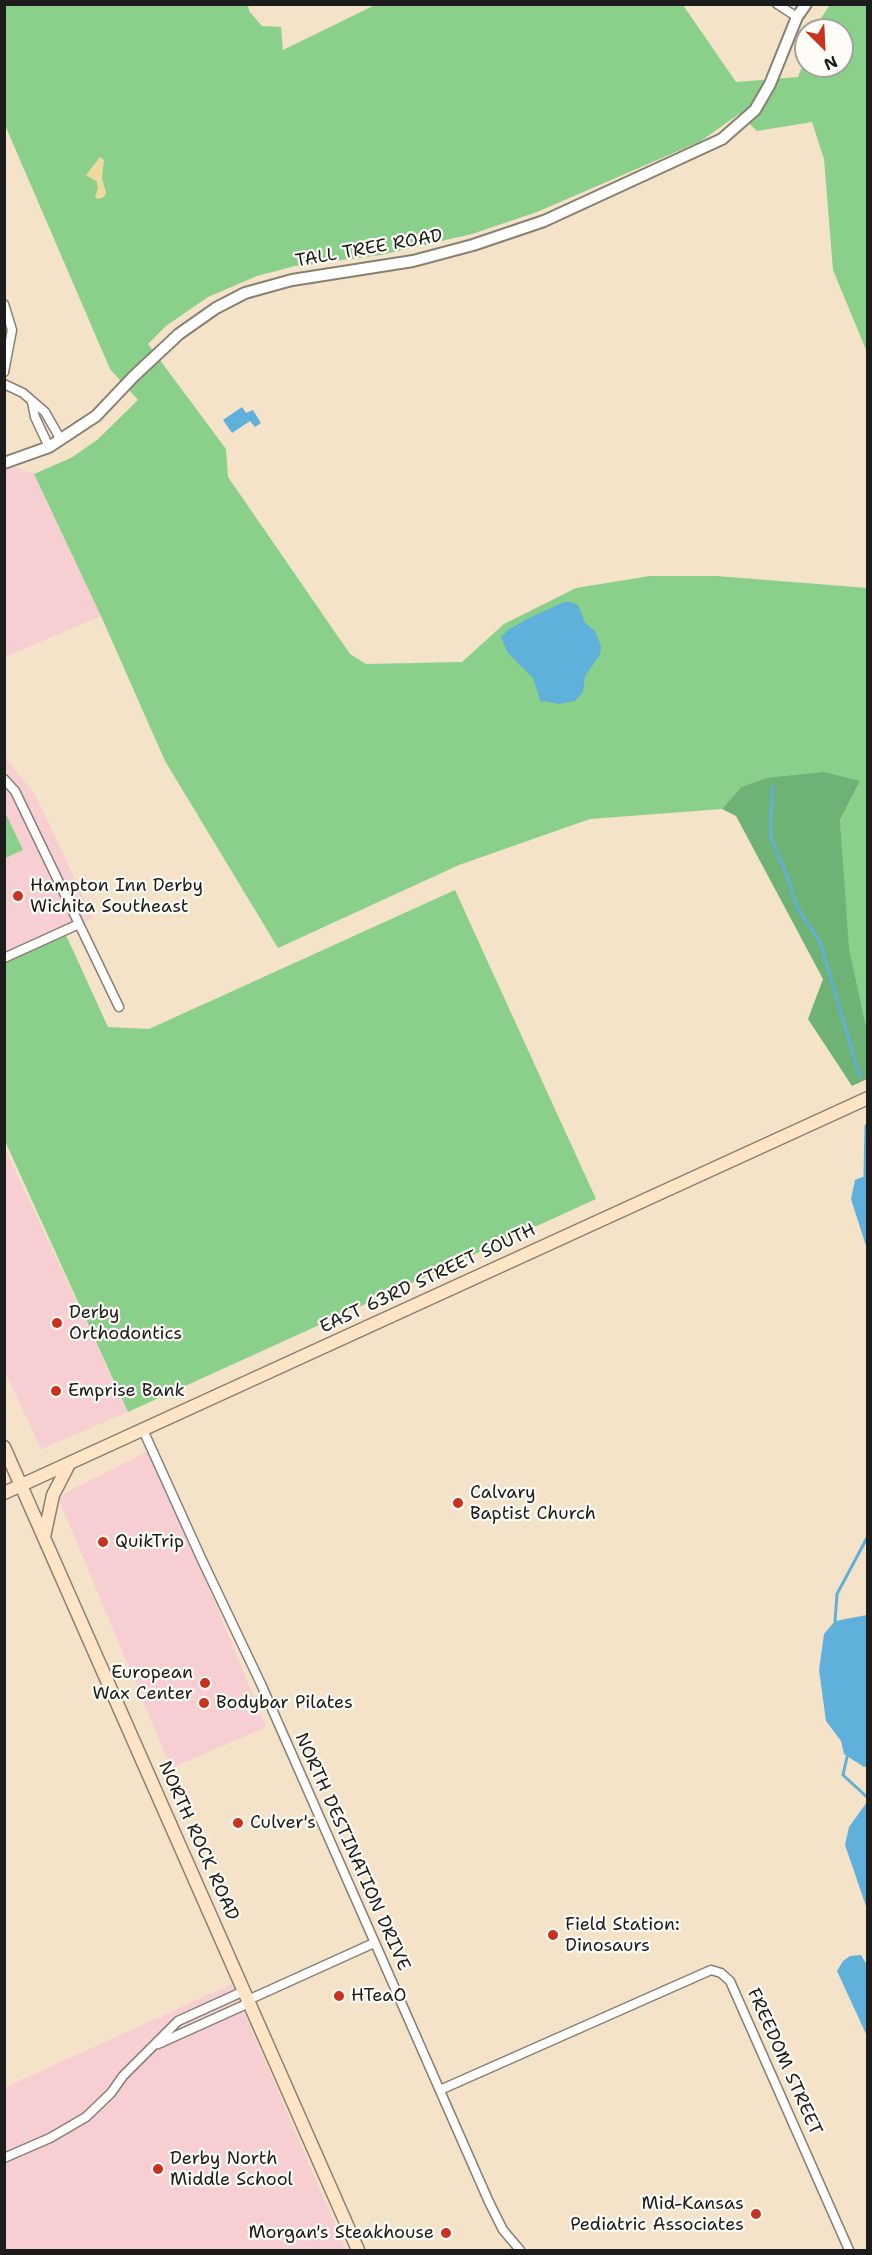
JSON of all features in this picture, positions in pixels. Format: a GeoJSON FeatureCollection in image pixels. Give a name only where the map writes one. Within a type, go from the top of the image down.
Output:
{"type":"FeatureCollection","features":[{"type":"Feature","properties":{"kind":"main road","name":"EAST 63RD STREET SOUTH"},"geometry":{"type":"LineString","coordinates":[[4,1493],[867,1098]]}},
{"type":"Feature","properties":{"kind":"main road","name":"NORTH ROCK ROAD"},"geometry":{"type":"LineString","coordinates":[[4,1447],[358,2250]]}},
{"type":"Feature","properties":{"kind":"main road"},"geometry":{"type":"LineString","coordinates":[[44,1537],[53,1495],[69,1464]]}},
{"type":"Feature","properties":{"kind":"street"},"geometry":{"type":"LineString","coordinates":[[777,4],[797,17]]}},
{"type":"Feature","properties":{"kind":"street","name":"TALL TREE ROAD"},"geometry":{"type":"LineString","coordinates":[[4,463],[49,447],[96,416],[179,334],[216,308],[245,293],[292,280],[413,261],[473,245],[544,221],[722,139],[755,110],[770,84],[804,5]]}},
{"type":"Feature","properties":{"kind":"street"},"geometry":{"type":"LineString","coordinates":[[4,304],[12,330],[4,372]]}},
{"type":"Feature","properties":{"kind":"street"},"geometry":{"type":"LineString","coordinates":[[4,384],[14,387],[45,412],[61,440]]}},
{"type":"Feature","properties":{"kind":"street"},"geometry":{"type":"LineString","coordinates":[[32,402],[35,417],[49,447]]}},
{"type":"Feature","properties":{"kind":"street"},"geometry":{"type":"LineString","coordinates":[[4,779],[15,791],[119,1007]]}},
{"type":"Feature","properties":{"kind":"street"},"geometry":{"type":"LineString","coordinates":[[4,958],[79,924]]}},
{"type":"Feature","properties":{"kind":"street","name":"NORTH DESTINATION DRIVE"},"geometry":{"type":"LineString","coordinates":[[143,1430],[261,1684],[494,2211],[503,2230],[520,2250]]}},
{"type":"Feature","properties":{"kind":"street"},"geometry":{"type":"LineString","coordinates":[[152,2046],[247,1998],[374,1943]]}},
{"type":"Feature","properties":{"kind":"street","name":"FREEDOM STREET"},"geometry":{"type":"LineString","coordinates":[[440,2090],[711,1970],[721,1973],[730,1981],[849,2250]]}},
{"type":"Feature","properties":{"kind":"street"},"geometry":{"type":"LineString","coordinates":[[4,2158],[50,2138],[99,2106],[123,2076],[178,2021],[247,1998]]}},
{"type":"Feature","properties":{"kind":"shaded area"},"geometry":{"type":"Polygon","coordinates":[[[5,463],[34,474],[101,616],[5,657],[5,463]]]}},
{"type":"Feature","properties":{"kind":"shaded area"},"geometry":{"type":"Polygon","coordinates":[[[5,757],[36,796],[93,918],[5,959],[5,757]]]}},
{"type":"Feature","properties":{"kind":"shaded area"},"geometry":{"type":"Polygon","coordinates":[[[4,1146],[128,1412],[41,1449],[5,1372],[4,1146]]]}},
{"type":"Feature","properties":{"kind":"shaded area"},"geometry":{"type":"Polygon","coordinates":[[[152,1449],[266,1727],[171,1768],[59,1500],[65,1493],[152,1449]]]}},
{"type":"Feature","properties":{"kind":"shaded area","name":"Derby North Middle School"},"geometry":{"type":"Polygon","coordinates":[[[232,1984],[346,2250],[5,2250],[4,2088],[232,1984]]]}},
{"type":"Feature","properties":{"kind":"green space"},"geometry":{"type":"Polygon","coordinates":[[[4,5],[248,5],[249,11],[262,26],[281,27],[283,50],[375,5],[683,5],[736,82],[794,77],[854,78],[854,18],[821,18],[830,5],[867,5],[867,352],[833,270],[824,159],[812,122],[757,131],[739,114],[701,141],[537,212],[472,234],[381,255],[295,266],[257,276],[208,297],[166,326],[148,344],[226,449],[228,477],[350,654],[366,664],[462,662],[504,624],[576,588],[650,576],[717,576],[867,588],[867,1032],[846,938],[840,820],[860,781],[766,778],[741,787],[722,809],[590,819],[459,865],[278,948],[165,761],[101,616],[34,474],[71,458],[97,440],[138,400],[110,369],[5,125],[4,5]]]}},
{"type":"Feature","properties":{"kind":"green space"},"geometry":{"type":"Polygon","coordinates":[[[824,772],[860,781],[840,820],[849,949],[867,1031],[867,1079],[852,1086],[808,1019],[823,979],[736,816],[722,809],[741,787],[766,778],[824,772]]]}},
{"type":"Feature","properties":{"kind":"green space"},"geometry":{"type":"Polygon","coordinates":[[[4,810],[23,850],[5,858],[4,858],[4,810]]]}},
{"type":"Feature","properties":{"kind":"green space"},"geometry":{"type":"Polygon","coordinates":[[[455,890],[596,1199],[128,1412],[5,1141],[4,961],[65,933],[108,1027],[149,1029],[455,890]]]}},
{"type":"Feature","properties":{"kind":"sand"},"geometry":{"type":"Polygon","coordinates":[[[100,157],[104,160],[102,178],[106,193],[104,197],[98,199],[95,197],[97,182],[86,175],[100,157]]]}},
{"type":"Feature","properties":{"kind":"water"},"geometry":{"type":"Polygon","coordinates":[[[242,407],[246,413],[253,410],[261,423],[255,427],[250,421],[232,433],[223,420],[242,407]]]}},
{"type":"Feature","properties":{"kind":"water"},"geometry":{"type":"Polygon","coordinates":[[[564,602],[578,605],[585,623],[595,631],[601,647],[600,655],[585,676],[583,692],[575,701],[559,704],[544,701],[541,703],[533,678],[507,652],[501,637],[527,619],[564,602]]]}},
{"type":"Feature","properties":{"kind":"water"},"geometry":{"type":"Polygon","coordinates":[[[868,1177],[867,1249],[851,1199],[855,1180],[868,1177]]]}},
{"type":"Feature","properties":{"kind":"water"},"geometry":{"type":"Polygon","coordinates":[[[867,1615],[868,1766],[864,1767],[844,1754],[841,1741],[826,1721],[819,1670],[824,1634],[835,1621],[867,1615]]]}},
{"type":"Feature","properties":{"kind":"water"},"geometry":{"type":"Polygon","coordinates":[[[867,1802],[867,1909],[845,1845],[849,1827],[867,1802]]]}},
{"type":"Feature","properties":{"kind":"water"},"geometry":{"type":"Polygon","coordinates":[[[861,1955],[867,1965],[867,2036],[837,1971],[843,1961],[850,1956],[861,1955]]]}},
{"type":"Feature","properties":{"kind":"waterway"},"geometry":{"type":"LineString","coordinates":[[773,787],[771,838],[798,909],[820,942],[860,1077]]}},
{"type":"Feature","properties":{"kind":"waterway"},"geometry":{"type":"LineString","coordinates":[[865,1176],[866,1126]]}},
{"type":"Feature","properties":{"kind":"waterway"},"geometry":{"type":"LineString","coordinates":[[835,1621],[837,1594],[868,1536]]}},
{"type":"Feature","properties":{"kind":"waterway"},"geometry":{"type":"LineString","coordinates":[[847,1757],[843,1775],[868,1798]]}},
{"type":"Feature","properties":{"kind":"place","name":"Hampton Inn Derby Wichita Southeast"},"geometry":{"type":"Point","coordinates":[18,896]}},
{"type":"Feature","properties":{"kind":"place","name":"Derby Orthodontics"},"geometry":{"type":"Point","coordinates":[57,1323]}},
{"type":"Feature","properties":{"kind":"place","name":"Emprise Bank"},"geometry":{"type":"Point","coordinates":[56,1391]}},
{"type":"Feature","properties":{"kind":"place","name":"Calvary Baptist Church"},"geometry":{"type":"Point","coordinates":[458,1503]}},
{"type":"Feature","properties":{"kind":"place","name":"QuikTrip"},"geometry":{"type":"Point","coordinates":[103,1542]}},
{"type":"Feature","properties":{"kind":"place","name":"European Wax Center"},"geometry":{"type":"Point","coordinates":[205,1683]}},
{"type":"Feature","properties":{"kind":"place","name":"Bodybar Pilates"},"geometry":{"type":"Point","coordinates":[204,1703]}},
{"type":"Feature","properties":{"kind":"place","name":"Culver's"},"geometry":{"type":"Point","coordinates":[238,1823]}},
{"type":"Feature","properties":{"kind":"place","name":"Field Station: Dinosaurs"},"geometry":{"type":"Point","coordinates":[553,1935]}},
{"type":"Feature","properties":{"kind":"place","name":"HTeaO"},"geometry":{"type":"Point","coordinates":[339,1996]}},
{"type":"Feature","properties":{"kind":"place","name":"Derby North Middle School"},"geometry":{"type":"Point","coordinates":[158,2169]}},
{"type":"Feature","properties":{"kind":"place","name":"Mid-Kansas Pediatric Associates"},"geometry":{"type":"Point","coordinates":[756,2214]}},
{"type":"Feature","properties":{"kind":"place","name":"Morgan's Steakhouse"},"geometry":{"type":"Point","coordinates":[446,2233]}}]}
